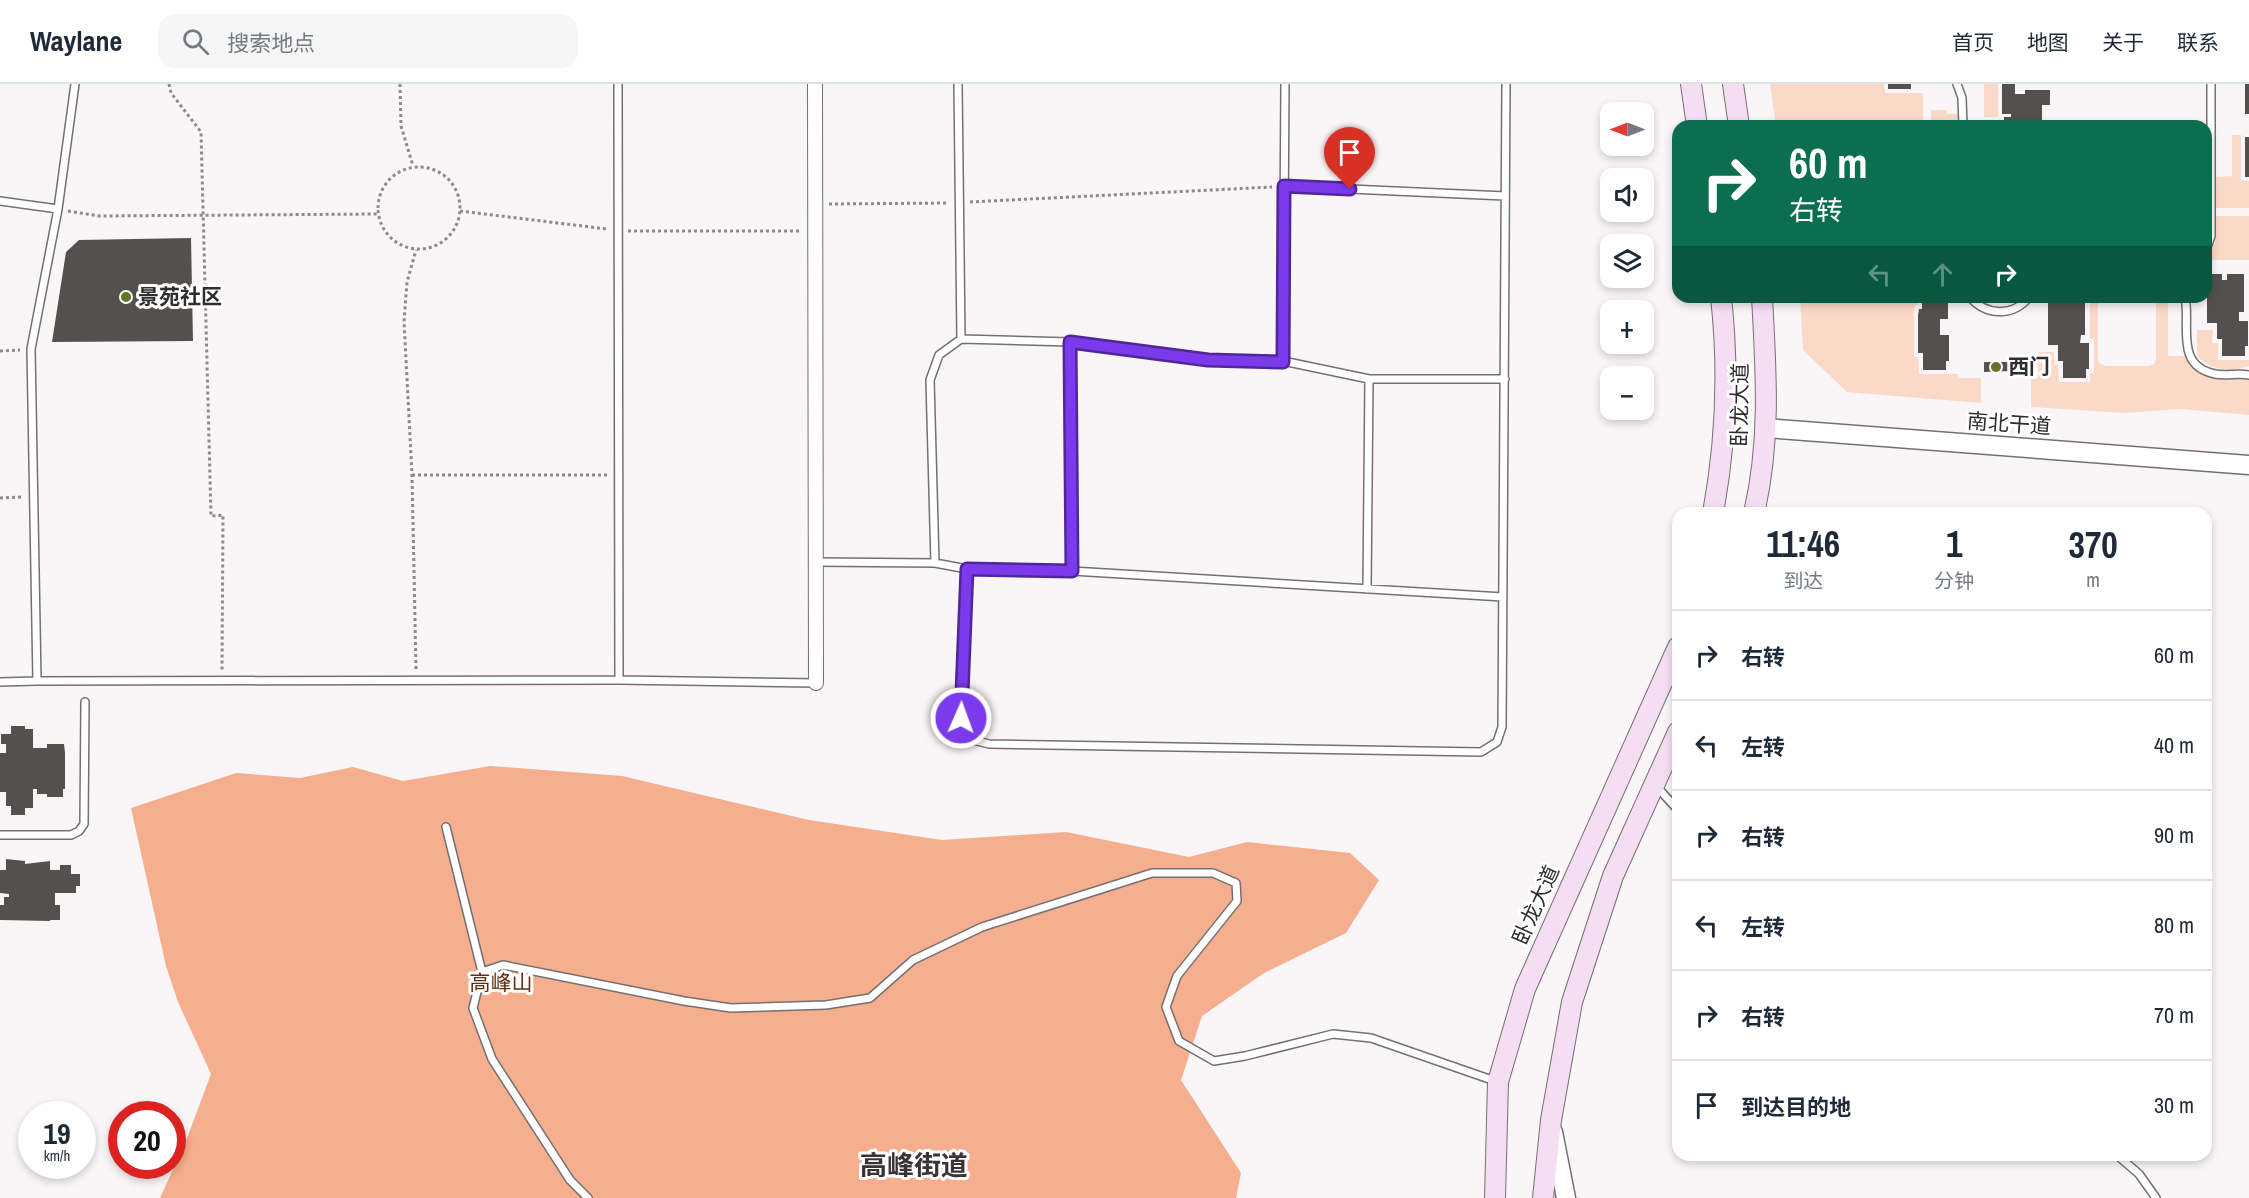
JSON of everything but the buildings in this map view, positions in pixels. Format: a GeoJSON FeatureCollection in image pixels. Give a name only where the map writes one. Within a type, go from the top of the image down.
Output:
{"type":"FeatureCollection","features":[{"type":"Feature","properties":{"kind":"main road"},"geometry":{"type":"LineString","coordinates":[[1690,84],[1695,120]]}},
{"type":"Feature","properties":{"kind":"main road"},"geometry":{"type":"LineString","coordinates":[[1733,84],[1738,120]]}},
{"type":"Feature","properties":{"kind":"main road","name":"卧龙大道"},"geometry":{"type":"LineString","coordinates":[[1714,507],[1719,480],[1726,389],[1721,303]]}},
{"type":"Feature","properties":{"kind":"main road","name":"卧龙大道"},"geometry":{"type":"LineString","coordinates":[[1755,507],[1761,481],[1766,428],[1767,380],[1762,303]]}},
{"type":"Feature","properties":{"kind":"main road","name":"卧龙大道"},"geometry":{"type":"LineString","coordinates":[[1497,1193],[1498,1082],[1525,990],[1672,659]]}},
{"type":"Feature","properties":{"kind":"main road"},"geometry":{"type":"LineString","coordinates":[[1542,1196],[1551,1120],[1572,1002],[1612,876],[1672,745]]}},
{"type":"Feature","properties":{"kind":"street"},"geometry":{"type":"LineString","coordinates":[[815,84],[816,683]]}},
{"type":"Feature","properties":{"kind":"street","name":"南北干道"},"geometry":{"type":"LineString","coordinates":[[1766,428],[2249,465]]}},
{"type":"Feature","properties":{"kind":"street"},"geometry":{"type":"LineString","coordinates":[[1551,1120],[1566,1198]]}},
{"type":"Feature","properties":{"kind":"lane"},"geometry":{"type":"LineString","coordinates":[[37,681],[31,349],[58,209],[75,84]]}},
{"type":"Feature","properties":{"kind":"lane"},"geometry":{"type":"LineString","coordinates":[[618,84],[620,680]]}},
{"type":"Feature","properties":{"kind":"lane"},"geometry":{"type":"LineString","coordinates":[[958,84],[961,339]]}},
{"type":"Feature","properties":{"kind":"lane"},"geometry":{"type":"LineString","coordinates":[[1283,362],[1285,84]]}},
{"type":"Feature","properties":{"kind":"lane"},"geometry":{"type":"LineString","coordinates":[[967,569],[961,718],[969,740],[989,744],[1481,752],[1497,742],[1502,727],[1506,84]]}},
{"type":"Feature","properties":{"kind":"lane"},"geometry":{"type":"LineString","coordinates":[[1957,84],[1962,98],[1963,120]]}},
{"type":"Feature","properties":{"kind":"lane"},"geometry":{"type":"LineString","coordinates":[[2211,84],[2211,120]]}},
{"type":"Feature","properties":{"kind":"lane"},"geometry":{"type":"LineString","coordinates":[[1284,186],[1505,196]]}},
{"type":"Feature","properties":{"kind":"lane"},"geometry":{"type":"LineString","coordinates":[[0,201],[58,209]]}},
{"type":"Feature","properties":{"kind":"lane"},"geometry":{"type":"LineString","coordinates":[[1975,303],[1986,310],[2002,312],[2015,309],[2022,303]]}},
{"type":"Feature","properties":{"kind":"lane"},"geometry":{"type":"LineString","coordinates":[[2185,303],[2187,344],[2195,362],[2208,372],[2249,373]]}},
{"type":"Feature","properties":{"kind":"lane"},"geometry":{"type":"LineString","coordinates":[[935,563],[930,380],[939,355],[961,339],[1070,342],[1208,360],[1283,362],[1369,379],[1505,379]]}},
{"type":"Feature","properties":{"kind":"lane"},"geometry":{"type":"LineString","coordinates":[[1070,342],[1072,571]]}},
{"type":"Feature","properties":{"kind":"lane"},"geometry":{"type":"LineString","coordinates":[[1367,589],[1369,379]]}},
{"type":"Feature","properties":{"kind":"lane"},"geometry":{"type":"LineString","coordinates":[[816,562],[935,563],[967,569],[1072,571],[1503,597]]}},
{"type":"Feature","properties":{"kind":"lane"},"geometry":{"type":"LineString","coordinates":[[0,682],[620,680],[816,683]]}},
{"type":"Feature","properties":{"kind":"lane"},"geometry":{"type":"LineString","coordinates":[[0,835],[71,835],[79,831],[84,824],[85,702]]}},
{"type":"Feature","properties":{"kind":"lane"},"geometry":{"type":"LineString","coordinates":[[1654,784],[1672,804]]}},
{"type":"Feature","properties":{"kind":"lane"},"geometry":{"type":"LineString","coordinates":[[446,827],[482,972],[473,1008],[492,1059],[570,1179],[588,1198]]}},
{"type":"Feature","properties":{"kind":"lane"},"geometry":{"type":"LineString","coordinates":[[482,972],[503,965],[684,1001],[731,1008],[825,1005],[870,998],[914,960],[982,927],[1152,873],[1213,873],[1236,884],[1237,901],[1177,976],[1166,1007],[1179,1041],[1214,1062],[1333,1034],[1371,1038],[1498,1082]]}},
{"type":"Feature","properties":{"kind":"lane"},"geometry":{"type":"LineString","coordinates":[[2124,1161],[2139,1174],[2156,1198]]}},
{"type":"Feature","properties":{"kind":"path"},"geometry":{"type":"LineString","coordinates":[[169,84],[171,93],[201,132],[211,516],[223,515],[222,681]]}},
{"type":"Feature","properties":{"kind":"path"},"geometry":{"type":"LineString","coordinates":[[400,84],[401,126],[412,166]]}},
{"type":"Feature","properties":{"kind":"path"},"geometry":{"type":"LineString","coordinates":[[412,166],[438,171],[456,190],[460,204],[453,231],[443,242],[430,248],[416,250],[402,246],[390,238],[381,227],[377,214],[377,201],[386,183],[400,170],[412,166]]}},
{"type":"Feature","properties":{"kind":"path"},"geometry":{"type":"LineString","coordinates":[[815,204],[958,203],[1284,186]]}},
{"type":"Feature","properties":{"kind":"path"},"geometry":{"type":"LineString","coordinates":[[58,209],[99,216],[377,214]]}},
{"type":"Feature","properties":{"kind":"path"},"geometry":{"type":"LineString","coordinates":[[460,211],[617,231],[815,231]]}},
{"type":"Feature","properties":{"kind":"path"},"geometry":{"type":"LineString","coordinates":[[416,250],[407,282],[404,321],[412,475],[416,681]]}},
{"type":"Feature","properties":{"kind":"path"},"geometry":{"type":"LineString","coordinates":[[0,351],[31,349]]}},
{"type":"Feature","properties":{"kind":"path"},"geometry":{"type":"LineString","coordinates":[[412,475],[619,476]]}},
{"type":"Feature","properties":{"kind":"path"},"geometry":{"type":"LineString","coordinates":[[0,498],[33,496]]}},
{"type":"Feature","properties":{"kind":"shaded area"},"geometry":{"type":"Polygon","coordinates":[[[1770,84],[1884,84],[1885,93],[1923,93],[1923,120],[1775,120],[1770,84]]]}},
{"type":"Feature","properties":{"kind":"shaded area"},"geometry":{"type":"Polygon","coordinates":[[[1984,84],[1998,84],[1998,117],[1984,117],[1984,84]]]}},
{"type":"Feature","properties":{"kind":"shaded area"},"geometry":{"type":"Polygon","coordinates":[[[1931,110],[1946,110],[1947,114],[1958,114],[1958,120],[1931,120],[1931,110]]]}},
{"type":"Feature","properties":{"kind":"shaded area"},"geometry":{"type":"Polygon","coordinates":[[[2232,135],[2241,135],[2241,180],[2249,181],[2249,208],[2216,208],[2216,177],[2232,176],[2232,135]]]}},
{"type":"Feature","properties":{"kind":"shaded area"},"geometry":{"type":"Polygon","coordinates":[[[2216,216],[2249,216],[2249,260],[2212,260],[2212,249],[2215,243],[2216,216]]]}},
{"type":"Feature","properties":{"kind":"shaded area"},"geometry":{"type":"Polygon","coordinates":[[[1800,303],[1918,303],[1914,311],[1914,357],[1918,357],[1919,374],[1958,374],[1958,378],[1981,378],[1981,403],[1847,392],[1803,350],[1800,303]]]}},
{"type":"Feature","properties":{"kind":"shaded area"},"geometry":{"type":"Polygon","coordinates":[[[2090,303],[2098,303],[2098,359],[2100,364],[2149,366],[2154,364],[2156,359],[2156,303],[2168,303],[2168,356],[2185,356],[2198,372],[2205,376],[2249,380],[2249,415],[2181,409],[2124,413],[2031,407],[2031,379],[2038,378],[2038,352],[2054,352],[2054,365],[2058,365],[2059,382],[2090,382],[2090,373],[2094,373],[2094,339],[2090,339],[2090,303]]]}},
{"type":"Feature","properties":{"kind":"shaded area"},"geometry":{"type":"Polygon","coordinates":[[[2197,330],[2213,330],[2212,343],[2218,343],[2218,360],[2249,360],[2249,366],[2228,370],[2202,361],[2197,356],[2197,330]]]}},
{"type":"Feature","properties":{"kind":"green space","name":"高峰山"},"geometry":{"type":"Polygon","coordinates":[[[490,766],[622,776],[809,820],[942,840],[1066,832],[1189,857],[1247,842],[1350,853],[1379,880],[1346,933],[1264,973],[1202,1016],[1181,1080],[1241,1173],[1236,1198],[160,1198],[169,1179],[186,1179],[186,1141],[211,1074],[178,1002],[166,966],[131,808],[236,773],[300,778],[353,767],[403,781],[490,766]]]}},
{"type":"Feature","properties":{"kind":"place","name":"景苑社区"},"geometry":{"type":"Point","coordinates":[126,297]}},
{"type":"Feature","properties":{"kind":"place","name":"西门"},"geometry":{"type":"Point","coordinates":[1996,367]}},
{"type":"Feature","properties":{"kind":"district","name":"高峰街道"},"geometry":{"type":"Point","coordinates":[914,1166]}},
{"type":"Feature","properties":{"kind":"route"},"geometry":{"type":"LineString","coordinates":[[961,718],[967,569],[1072,571],[1070,342],[1208,360],[1283,362],[1284,186],[1350,189]]}}]}
